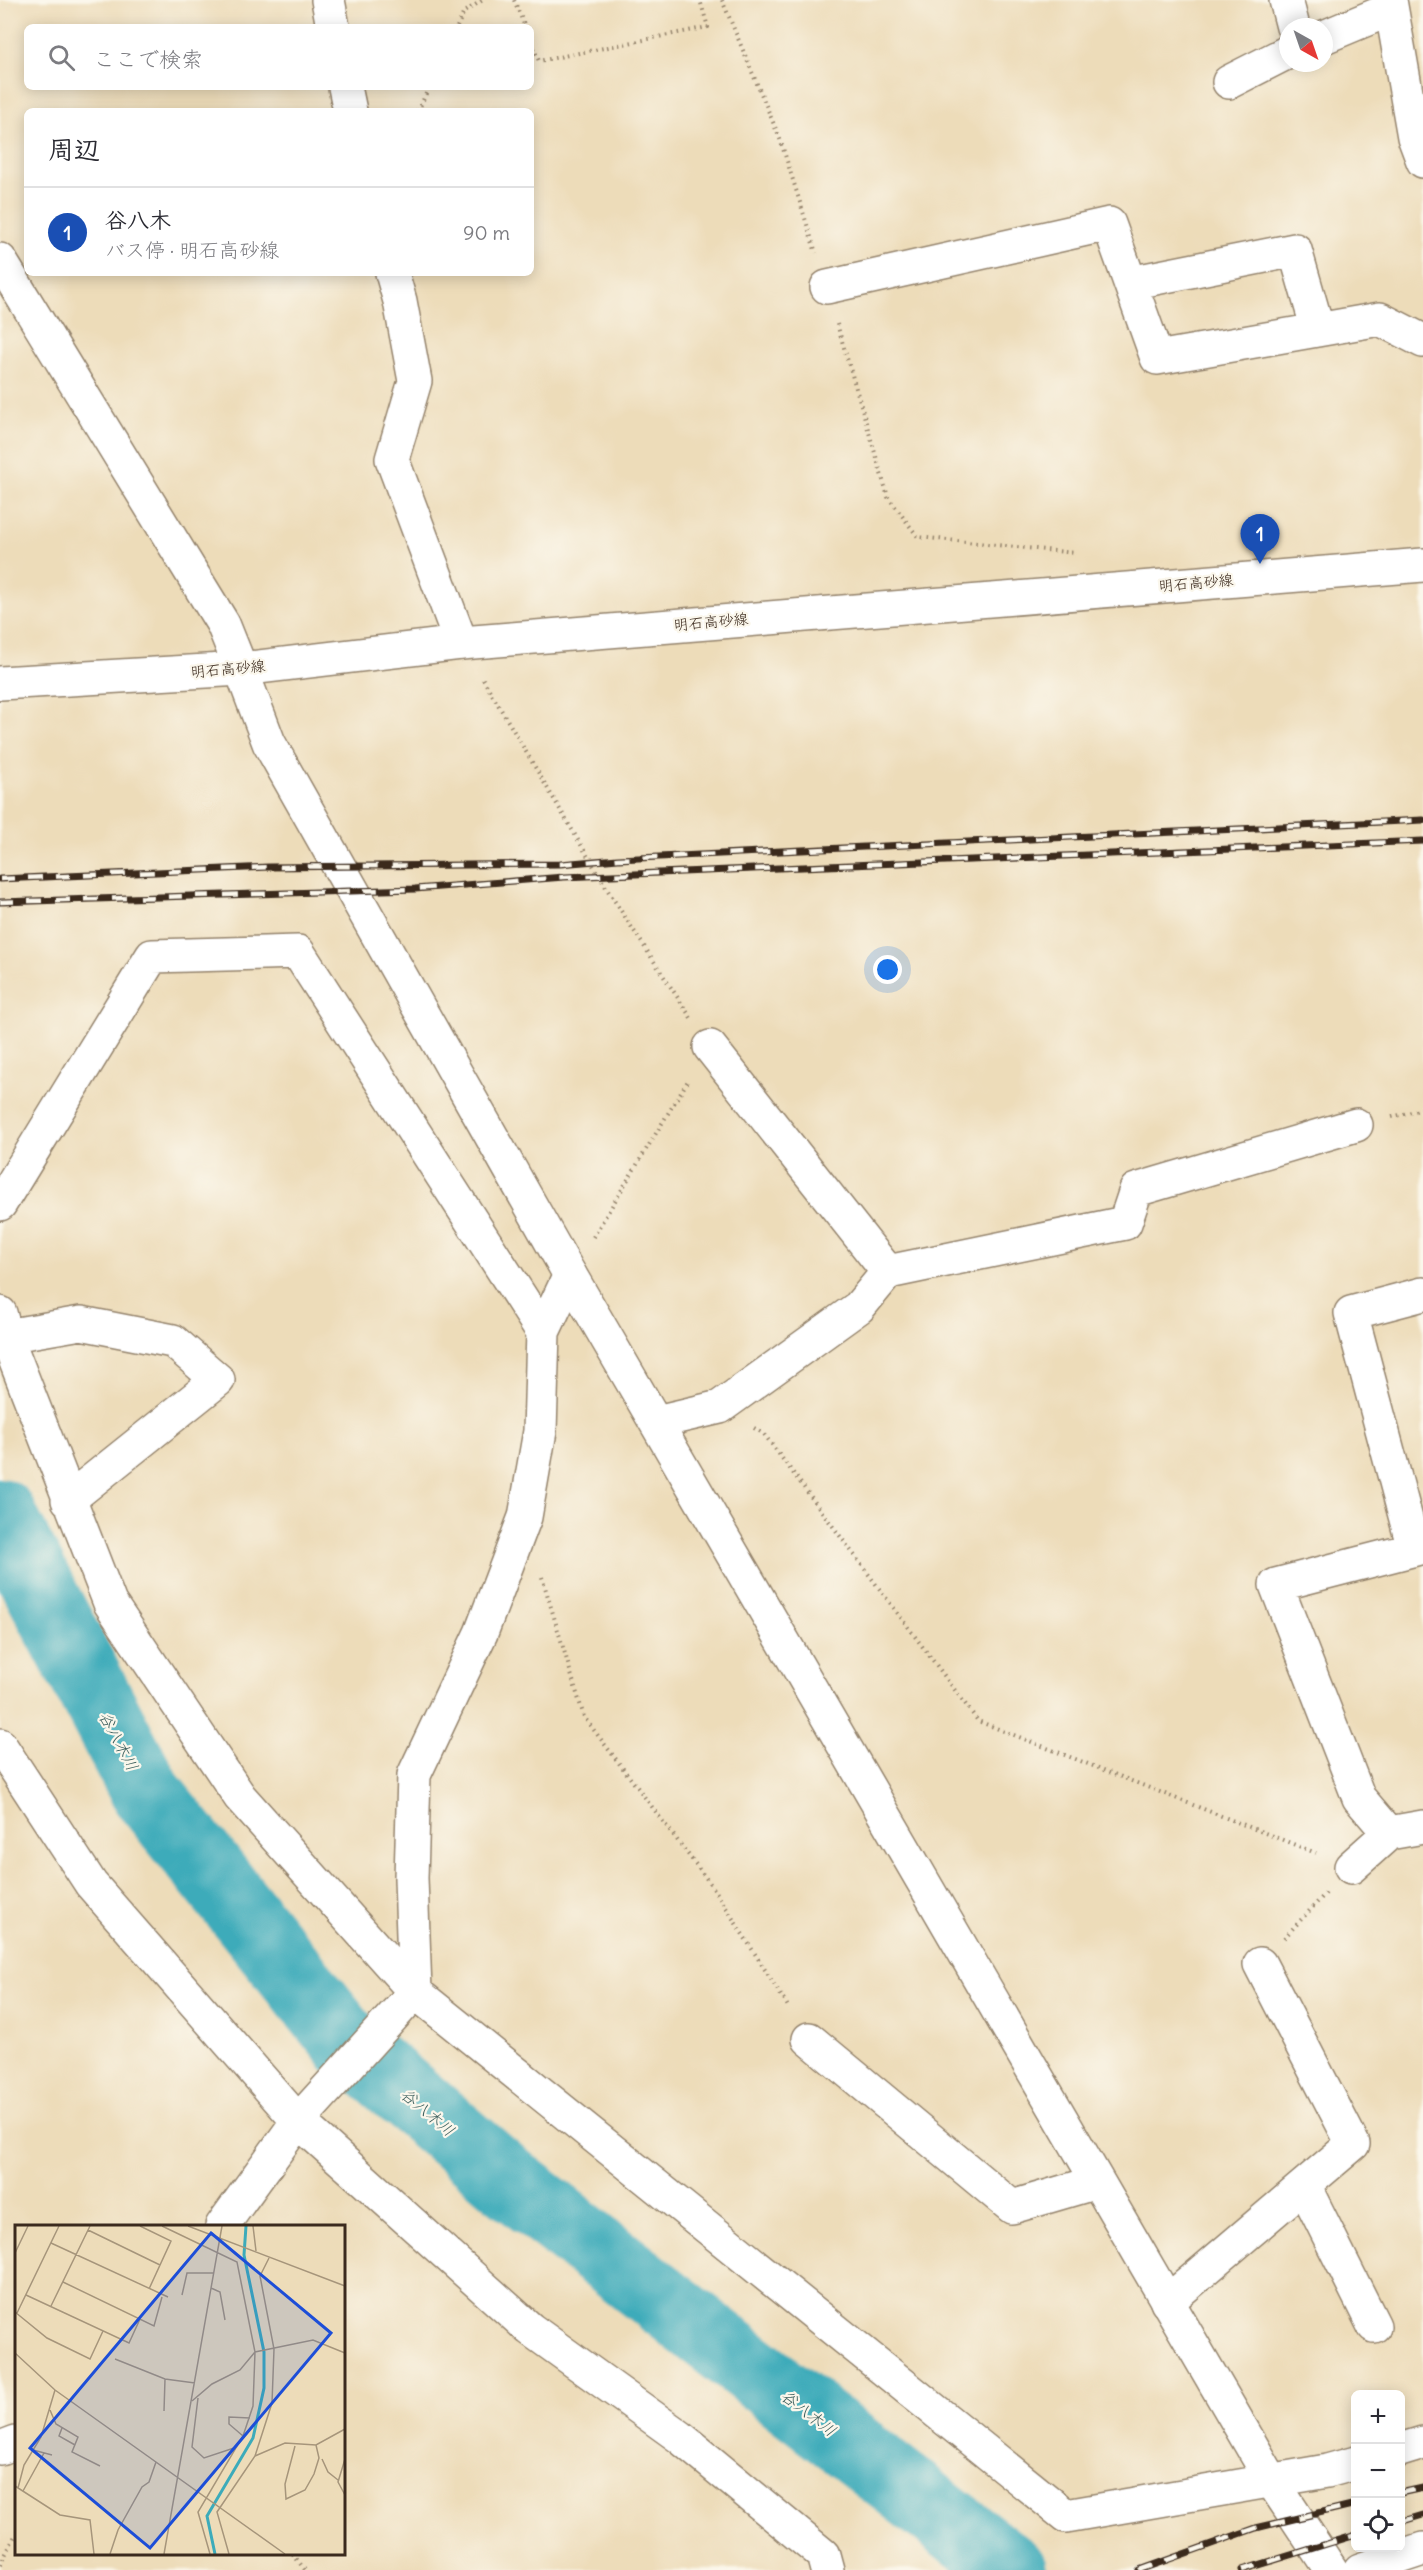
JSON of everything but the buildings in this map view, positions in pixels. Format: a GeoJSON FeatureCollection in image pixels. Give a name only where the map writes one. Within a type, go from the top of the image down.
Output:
{"type":"FeatureCollection","features":[{"type":"Feature","properties":{"kind":"street"},"geometry":{"type":"LineString","coordinates":[[328,0],[332,24]]}},
{"type":"Feature","properties":{"kind":"street"},"geometry":{"type":"LineString","coordinates":[[1286,0],[1291,18]]}},
{"type":"Feature","properties":{"kind":"street"},"geometry":{"type":"LineString","coordinates":[[1333,33],[1391,5],[1414,137],[1423,161]]}},
{"type":"Feature","properties":{"kind":"street"},"geometry":{"type":"LineString","coordinates":[[1229,82],[1279,57]]}},
{"type":"Feature","properties":{"kind":"street"},"geometry":{"type":"LineString","coordinates":[[346,90],[349,108]]}},
{"type":"Feature","properties":{"kind":"street"},"geometry":{"type":"LineString","coordinates":[[827,287],[1108,224],[1157,358],[1380,319],[1423,341]]}},
{"type":"Feature","properties":{"kind":"street"},"geometry":{"type":"LineString","coordinates":[[1130,283],[1295,250],[1318,330]]}},
{"type":"Feature","properties":{"kind":"street"},"geometry":{"type":"LineString","coordinates":[[0,260],[223,624],[269,743],[570,1275],[1272,2481],[1331,2570]]}},
{"type":"Feature","properties":{"kind":"street"},"geometry":{"type":"LineString","coordinates":[[393,276],[400,301],[415,381],[392,459],[461,643]]}},
{"type":"Feature","properties":{"kind":"street","name":"明石高砂線"},"geometry":{"type":"LineString","coordinates":[[0,683],[241,669],[461,643],[1423,565]]}},
{"type":"Feature","properties":{"kind":"street"},"geometry":{"type":"LineString","coordinates":[[0,1204],[152,956],[298,952],[543,1332]]}},
{"type":"Feature","properties":{"kind":"street"},"geometry":{"type":"LineString","coordinates":[[710,1047],[888,1272]]}},
{"type":"Feature","properties":{"kind":"street"},"geometry":{"type":"LineString","coordinates":[[656,1422],[720,1407],[859,1307],[888,1272],[1125,1223],[1136,1190],[1356,1125]]}},
{"type":"Feature","properties":{"kind":"street"},"geometry":{"type":"LineString","coordinates":[[223,2225],[298,2121],[415,1992],[411,1878],[414,1775],[481,1633],[525,1517],[540,1431],[543,1332],[570,1275]]}},
{"type":"Feature","properties":{"kind":"street"},"geometry":{"type":"LineString","coordinates":[[1389,1833],[1359,1798],[1276,1585],[1419,1548],[1351,1313],[1423,1294]]}},
{"type":"Feature","properties":{"kind":"street"},"geometry":{"type":"LineString","coordinates":[[68,1500],[218,1380],[173,1341],[81,1323],[3,1324],[68,1500],[110,1603],[240,1797],[415,1992],[1066,2516],[1272,2481],[1351,2464]]}},
{"type":"Feature","properties":{"kind":"street"},"geometry":{"type":"LineString","coordinates":[[0,1744],[91,1884],[298,2121],[530,2329],[680,2436],[823,2555],[827,2570]]}},
{"type":"Feature","properties":{"kind":"street"},"geometry":{"type":"LineString","coordinates":[[1351,1867],[1389,1833],[1423,1827]]}},
{"type":"Feature","properties":{"kind":"street"},"geometry":{"type":"LineString","coordinates":[[1167,2302],[1353,2144],[1260,1964]]}},
{"type":"Feature","properties":{"kind":"street"},"geometry":{"type":"LineString","coordinates":[[809,2039],[1012,2207],[1097,2182]]}},
{"type":"Feature","properties":{"kind":"street"},"geometry":{"type":"LineString","coordinates":[[1304,2186],[1374,2326]]}},
{"type":"Feature","properties":{"kind":"street"},"geometry":{"type":"LineString","coordinates":[[0,2448],[15,2442]]}},
{"type":"Feature","properties":{"kind":"street"},"geometry":{"type":"LineString","coordinates":[[1405,2449],[1423,2443]]}},
{"type":"Feature","properties":{"kind":"street"},"geometry":{"type":"LineString","coordinates":[[1360,2570],[1423,2549]]}},
{"type":"Feature","properties":{"kind":"path"},"geometry":{"type":"LineString","coordinates":[[458,24],[464,12],[483,0]]}},
{"type":"Feature","properties":{"kind":"path"},"geometry":{"type":"LineString","coordinates":[[514,0],[524,24]]}},
{"type":"Feature","properties":{"kind":"path"},"geometry":{"type":"LineString","coordinates":[[534,50],[538,61],[708,27],[700,0]]}},
{"type":"Feature","properties":{"kind":"path"},"geometry":{"type":"LineString","coordinates":[[722,0],[780,139],[827,287],[888,497],[918,537],[1081,554]]}},
{"type":"Feature","properties":{"kind":"path"},"geometry":{"type":"LineString","coordinates":[[419,108],[428,90]]}},
{"type":"Feature","properties":{"kind":"path"},"geometry":{"type":"LineString","coordinates":[[461,643],[610,894],[710,1047],[657,1128],[570,1275]]}},
{"type":"Feature","properties":{"kind":"path"},"geometry":{"type":"LineString","coordinates":[[720,1407],[764,1434],[978,1721],[1351,1867],[1260,1964]]}},
{"type":"Feature","properties":{"kind":"path"},"geometry":{"type":"LineString","coordinates":[[541,1573],[584,1717],[715,1890],[809,2039]]}},
{"type":"Feature","properties":{"kind":"path"},"geometry":{"type":"LineString","coordinates":[[0,2565],[15,2536]]}},
{"type":"Feature","properties":{"kind":"path"},"geometry":{"type":"LineString","coordinates":[[294,2555],[305,2570]]}},
{"type":"Feature","properties":{"kind":"waterway","name":"谷八木川"},"geometry":{"type":"LineString","coordinates":[[0,1514],[146,1792],[349,2045],[507,2180],[1011,2570]]}},
{"type":"Feature","properties":{"kind":"railway"},"geometry":{"type":"LineString","coordinates":[[0,879],[269,867],[560,864],[618,859],[1423,820]]}},
{"type":"Feature","properties":{"kind":"railway"},"geometry":{"type":"LineString","coordinates":[[0,902],[415,889],[564,877],[1423,841]]}},
{"type":"Feature","properties":{"kind":"railway"},"geometry":{"type":"LineString","coordinates":[[1405,2492],[1423,2488]]}},
{"type":"Feature","properties":{"kind":"railway"},"geometry":{"type":"LineString","coordinates":[[1139,2570],[1256,2528],[1351,2505]]}},
{"type":"Feature","properties":{"kind":"railway"},"geometry":{"type":"LineString","coordinates":[[1405,2520],[1423,2515]]}},
{"type":"Feature","properties":{"kind":"railway"},"geometry":{"type":"LineString","coordinates":[[1242,2570],[1351,2537]]}},
{"type":"Feature","properties":{"kind":"place","name":"谷八木"},"geometry":{"type":"Point","coordinates":[1260,564]}}]}
